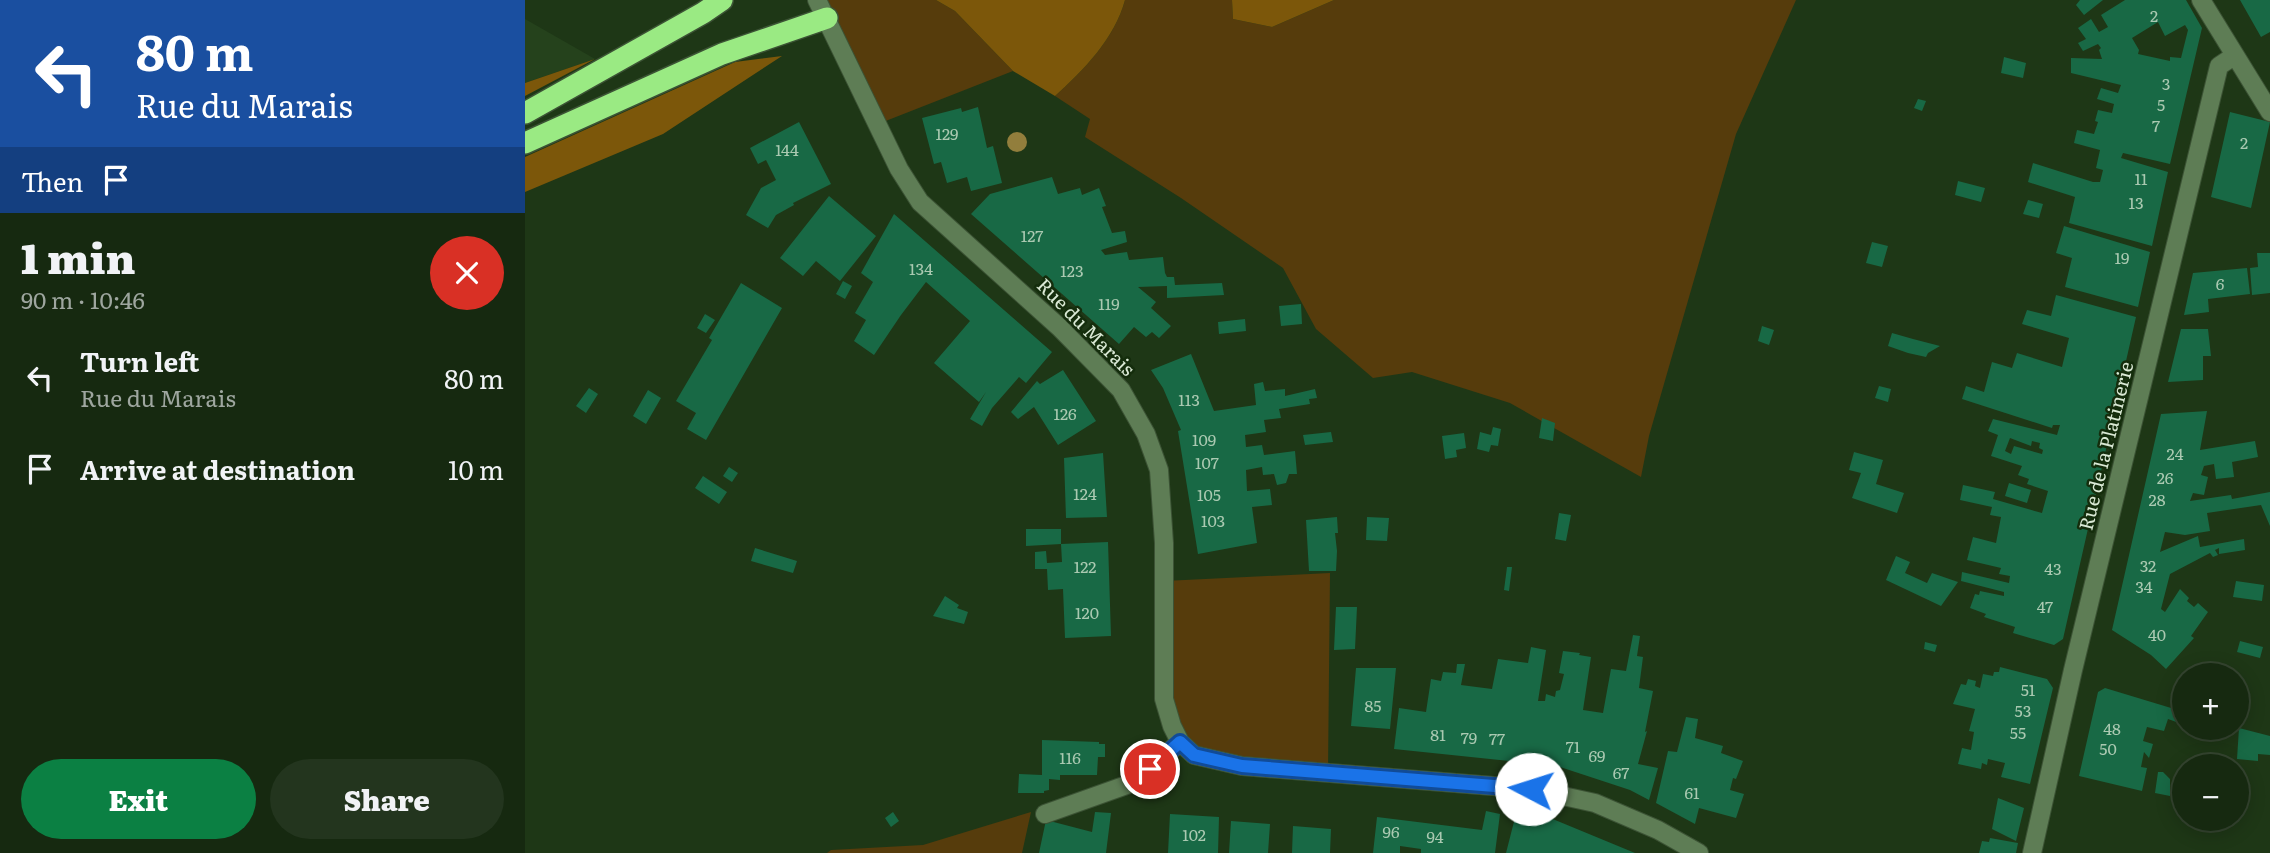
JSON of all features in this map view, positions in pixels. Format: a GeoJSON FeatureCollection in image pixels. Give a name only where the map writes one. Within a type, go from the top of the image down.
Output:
{"type":"FeatureCollection","features":[{"type":"Feature","properties":{"kind":"highway"},"geometry":{"type":"LineString","coordinates":[[525,113],[722,0]]}},
{"type":"Feature","properties":{"kind":"highway"},"geometry":{"type":"LineString","coordinates":[[525,143],[822,9]]}},
{"type":"Feature","properties":{"kind":"street"},"geometry":{"type":"LineString","coordinates":[[2201,0],[2270,112]]}},
{"type":"Feature","properties":{"kind":"street","name":"Rue du Marais"},"geometry":{"type":"LineString","coordinates":[[822,9],[899,169],[920,202],[1059,327],[1121,390],[1146,434],[1159,470],[1164,543],[1164,699],[1180,742]]}},
{"type":"Feature","properties":{"kind":"street","name":"Rue de la Platinerie"},"geometry":{"type":"LineString","coordinates":[[2032,853],[2073,670],[2219,66],[2234,56]]}},
{"type":"Feature","properties":{"kind":"street"},"geometry":{"type":"LineString","coordinates":[[1045,814],[1135,782],[1180,742],[1194,755],[1242,766],[1531,789],[1604,807],[1658,830],[1699,853]]}},
{"type":"Feature","properties":{"kind":"shaded area"},"geometry":{"type":"Polygon","coordinates":[[[817,0],[936,0],[955,11],[1013,71],[878,124],[817,0]]]}},
{"type":"Feature","properties":{"kind":"shaded area"},"geometry":{"type":"Polygon","coordinates":[[[936,0],[1125,0],[1106,40],[1087,65],[1055,96],[1013,71],[955,11],[936,0]]]}},
{"type":"Feature","properties":{"kind":"shaded area"},"geometry":{"type":"Polygon","coordinates":[[[1125,0],[1232,0],[1233,19],[1272,27],[1334,0],[1796,0],[1736,134],[1649,436],[1641,477],[1510,403],[1412,372],[1373,378],[1316,329],[1283,268],[1085,137],[1090,119],[1055,96],[1087,65],[1106,40],[1125,0]]]}},
{"type":"Feature","properties":{"kind":"shaded area"},"geometry":{"type":"Polygon","coordinates":[[[1232,0],[1334,0],[1272,27],[1233,19],[1232,0]]]}},
{"type":"Feature","properties":{"kind":"shaded area"},"geometry":{"type":"Polygon","coordinates":[[[525,19],[595,59],[525,83],[525,19]]]}},
{"type":"Feature","properties":{"kind":"shaded area"},"geometry":{"type":"Polygon","coordinates":[[[782,56],[663,134],[525,192],[525,157],[735,62],[782,56]]]}},
{"type":"Feature","properties":{"kind":"shaded area"},"geometry":{"type":"Polygon","coordinates":[[[595,59],[525,96],[525,83],[595,59]]]}},
{"type":"Feature","properties":{"kind":"shaded area"},"geometry":{"type":"Polygon","coordinates":[[[1330,573],[1328,773],[1212,760],[1172,726],[1164,581],[1330,573]]]}},
{"type":"Feature","properties":{"kind":"shaded area"},"geometry":{"type":"Polygon","coordinates":[[[1031,812],[1022,853],[827,853],[831,850],[923,845],[1031,812]]]}},
{"type":"Feature","properties":{"kind":"building"},"geometry":{"type":"Polygon","coordinates":[[[2080,0],[2103,0],[2084,15],[2076,5],[2080,0]]]}},
{"type":"Feature","properties":{"kind":"building"},"geometry":{"type":"Polygon","coordinates":[[[2125,0],[2186,0],[2202,28],[2170,164],[2123,153],[2121,158],[2168,172],[2152,246],[2069,223],[2075,197],[2028,182],[2033,163],[2100,182],[2103,170],[2096,168],[2100,150],[2074,143],[2077,130],[2094,134],[2098,110],[2112,113],[2114,104],[2097,99],[2101,88],[2118,93],[2121,85],[2071,73],[2071,58],[2102,59],[2098,44],[2083,51],[2078,43],[2086,39],[2078,28],[2091,19],[2099,32],[2108,27],[2101,15],[2125,0]],[[2158,22],[2132,38],[2139,50],[2138,54],[2170,61],[2170,57],[2181,58],[2188,30],[2185,25],[2165,36],[2158,22]]]}},
{"type":"Feature","properties":{"kind":"building"},"geometry":{"type":"Polygon","coordinates":[[[2240,0],[2270,0],[2270,32],[2261,37],[2240,0]]]}},
{"type":"Feature","properties":{"kind":"building"},"geometry":{"type":"Polygon","coordinates":[[[2004,57],[2026,63],[2023,78],[2001,73],[2004,57]]]}},
{"type":"Feature","properties":{"kind":"building"},"geometry":{"type":"Polygon","coordinates":[[[1918,99],[1926,101],[1922,111],[1914,108],[1918,99]]]}},
{"type":"Feature","properties":{"kind":"building"},"geometry":{"type":"Polygon","coordinates":[[[978,107],[987,148],[993,146],[1002,183],[971,191],[967,177],[947,183],[941,162],[934,164],[922,118],[961,108],[962,112],[978,107]]]}},
{"type":"Feature","properties":{"kind":"building"},"geometry":{"type":"Polygon","coordinates":[[[2230,112],[2270,122],[2251,208],[2211,197],[2230,112]]]}},
{"type":"Feature","properties":{"kind":"building"},"geometry":{"type":"Polygon","coordinates":[[[799,122],[831,184],[793,203],[794,205],[776,215],[768,228],[746,215],[761,188],[776,180],[766,160],[758,164],[750,148],[799,122]]]}},
{"type":"Feature","properties":{"kind":"building"},"geometry":{"type":"Polygon","coordinates":[[[1052,177],[1058,194],[1080,188],[1082,195],[1099,188],[1106,206],[1102,207],[1112,233],[1125,231],[1127,242],[1101,250],[1105,255],[1127,252],[1129,260],[1163,257],[1165,273],[1167,277],[1174,277],[1175,285],[1222,283],[1224,295],[1167,298],[1167,286],[1138,287],[1156,302],[1151,308],[1171,326],[1159,338],[1152,332],[1146,337],[1134,327],[1119,344],[971,214],[990,194],[1052,177]]]}},
{"type":"Feature","properties":{"kind":"building"},"geometry":{"type":"Polygon","coordinates":[[[1958,181],[1985,188],[1981,202],[1955,195],[1958,181]]]}},
{"type":"Feature","properties":{"kind":"building"},"geometry":{"type":"Polygon","coordinates":[[[829,196],[876,236],[840,281],[816,261],[803,276],[780,258],[829,196]]]}},
{"type":"Feature","properties":{"kind":"building"},"geometry":{"type":"Polygon","coordinates":[[[2028,200],[2043,204],[2039,218],[2023,214],[2028,200]]]}},
{"type":"Feature","properties":{"kind":"building"},"geometry":{"type":"Polygon","coordinates":[[[894,214],[1052,352],[1026,383],[1019,377],[992,408],[982,426],[970,419],[986,392],[979,402],[934,363],[970,321],[926,282],[874,355],[854,341],[866,320],[855,313],[873,282],[861,273],[894,214]]]}},
{"type":"Feature","properties":{"kind":"building"},"geometry":{"type":"Polygon","coordinates":[[[2064,226],[2150,252],[2138,307],[2065,287],[2072,258],[2056,253],[2064,226]]]}},
{"type":"Feature","properties":{"kind":"building"},"geometry":{"type":"Polygon","coordinates":[[[1872,242],[1888,246],[1882,267],[1866,263],[1872,242]]]}},
{"type":"Feature","properties":{"kind":"building"},"geometry":{"type":"Polygon","coordinates":[[[2257,253],[2270,253],[2270,293],[2252,295],[2250,268],[2258,267],[2257,253]]]}},
{"type":"Feature","properties":{"kind":"building"},"geometry":{"type":"Polygon","coordinates":[[[2247,268],[2250,294],[2208,299],[2209,312],[2184,315],[2193,273],[2247,268]]]}},
{"type":"Feature","properties":{"kind":"building"},"geometry":{"type":"Polygon","coordinates":[[[843,281],[852,286],[845,299],[836,294],[843,281]]]}},
{"type":"Feature","properties":{"kind":"building"},"geometry":{"type":"Polygon","coordinates":[[[741,283],[782,308],[706,440],[687,429],[696,413],[676,401],[712,340],[709,338],[741,283]]]}},
{"type":"Feature","properties":{"kind":"building"},"geometry":{"type":"Polygon","coordinates":[[[2056,295],[2136,317],[2063,639],[2054,645],[2013,633],[2015,627],[1984,617],[1986,614],[1970,608],[1975,594],[1979,595],[1980,591],[2004,596],[2004,592],[1961,581],[1962,572],[2009,583],[2010,576],[1999,574],[2001,568],[1967,560],[1973,537],[1996,543],[2001,517],[1990,515],[1992,507],[1960,500],[1963,485],[1995,492],[1993,499],[2042,513],[2048,491],[2027,484],[2029,479],[2018,475],[2022,466],[1991,456],[1998,435],[1988,431],[1993,419],[2057,435],[2060,425],[2053,425],[2052,428],[1962,399],[1966,386],[1984,392],[1992,362],[2012,368],[2017,353],[2062,367],[2069,338],[2022,324],[2027,310],[2051,316],[2056,295]],[[2010,438],[2005,451],[2011,454],[2014,446],[2042,454],[2040,443],[2032,441],[2031,446],[2010,438]]]}},
{"type":"Feature","properties":{"kind":"building"},"geometry":{"type":"Polygon","coordinates":[[[1301,304],[1302,324],[1281,326],[1279,306],[1301,304]]]}},
{"type":"Feature","properties":{"kind":"building"},"geometry":{"type":"Polygon","coordinates":[[[705,314],[715,320],[706,333],[697,328],[705,314]]]}},
{"type":"Feature","properties":{"kind":"building"},"geometry":{"type":"Polygon","coordinates":[[[1245,319],[1246,331],[1219,334],[1218,322],[1245,319]]]}},
{"type":"Feature","properties":{"kind":"building"},"geometry":{"type":"Polygon","coordinates":[[[1762,326],[1774,330],[1769,345],[1758,341],[1762,326]]]}},
{"type":"Feature","properties":{"kind":"building"},"geometry":{"type":"Polygon","coordinates":[[[2181,329],[2208,329],[2211,356],[2203,356],[2203,380],[2168,382],[2181,329]]]}},
{"type":"Feature","properties":{"kind":"building"},"geometry":{"type":"Polygon","coordinates":[[[1892,333],[1940,346],[1926,357],[1908,353],[1888,346],[1892,333]]]}},
{"type":"Feature","properties":{"kind":"building"},"geometry":{"type":"Polygon","coordinates":[[[1191,354],[1214,411],[1256,405],[1254,384],[1263,382],[1265,391],[1285,389],[1285,396],[1315,389],[1317,398],[1309,399],[1310,404],[1279,409],[1281,418],[1264,420],[1266,432],[1245,435],[1246,447],[1262,445],[1264,455],[1295,451],[1297,474],[1289,474],[1286,483],[1277,485],[1274,474],[1263,475],[1262,467],[1246,470],[1247,491],[1270,489],[1272,505],[1252,507],[1257,543],[1198,554],[1178,431],[1181,430],[1163,388],[1151,370],[1191,354]]]}},
{"type":"Feature","properties":{"kind":"building"},"geometry":{"type":"Polygon","coordinates":[[[1063,370],[1096,421],[1058,445],[1034,407],[1018,419],[1011,412],[1037,381],[1040,384],[1063,370]]]}},
{"type":"Feature","properties":{"kind":"building"},"geometry":{"type":"Polygon","coordinates":[[[1879,386],[1891,389],[1888,402],[1875,398],[1879,386]]]}},
{"type":"Feature","properties":{"kind":"building"},"geometry":{"type":"Polygon","coordinates":[[[589,388],[598,394],[586,413],[576,406],[589,388]]]}},
{"type":"Feature","properties":{"kind":"building"},"geometry":{"type":"Polygon","coordinates":[[[648,390],[661,398],[646,424],[633,416],[648,390]]]}},
{"type":"Feature","properties":{"kind":"building"},"geometry":{"type":"Polygon","coordinates":[[[2207,411],[2200,450],[2255,441],[2258,457],[2232,462],[2234,477],[2216,479],[2214,464],[2204,466],[2201,475],[2208,477],[2204,495],[2193,493],[2190,501],[2231,495],[2232,499],[2270,492],[2270,526],[2261,505],[2207,513],[2210,531],[2185,535],[2165,532],[2160,552],[2198,536],[2200,547],[2244,539],[2245,550],[2219,554],[2219,548],[2215,550],[2218,555],[2213,557],[2210,553],[2170,574],[2161,609],[2165,612],[2180,589],[2194,607],[2198,603],[2208,612],[2191,636],[2194,638],[2166,669],[2151,655],[2112,630],[2161,414],[2207,411]]]}},
{"type":"Feature","properties":{"kind":"building"},"geometry":{"type":"Polygon","coordinates":[[[1542,418],[1555,423],[1553,441],[1539,438],[1542,418]]]}},
{"type":"Feature","properties":{"kind":"building"},"geometry":{"type":"Polygon","coordinates":[[[1493,427],[1501,429],[1498,446],[1491,445],[1489,452],[1477,449],[1480,432],[1491,435],[1493,427]]]}},
{"type":"Feature","properties":{"kind":"building"},"geometry":{"type":"Polygon","coordinates":[[[1331,432],[1333,442],[1305,445],[1303,435],[1331,432]]]}},
{"type":"Feature","properties":{"kind":"building"},"geometry":{"type":"Polygon","coordinates":[[[1464,433],[1466,448],[1456,450],[1457,457],[1445,459],[1442,436],[1464,433]]]}},
{"type":"Feature","properties":{"kind":"building"},"geometry":{"type":"Polygon","coordinates":[[[1854,452],[1883,460],[1876,484],[1904,493],[1897,513],[1852,498],[1861,473],[1849,470],[1854,452]]]}},
{"type":"Feature","properties":{"kind":"building"},"geometry":{"type":"Polygon","coordinates":[[[1103,453],[1107,517],[1066,518],[1064,458],[1103,453]]]}},
{"type":"Feature","properties":{"kind":"building"},"geometry":{"type":"Polygon","coordinates":[[[729,467],[738,473],[732,482],[723,476],[729,467]]]}},
{"type":"Feature","properties":{"kind":"building"},"geometry":{"type":"Polygon","coordinates":[[[703,476],[727,492],[719,504],[695,488],[703,476]]]}},
{"type":"Feature","properties":{"kind":"building"},"geometry":{"type":"Polygon","coordinates":[[[2009,483],[2031,490],[2027,503],[2005,496],[2009,483]]]}},
{"type":"Feature","properties":{"kind":"building"},"geometry":{"type":"Polygon","coordinates":[[[1559,513],[1571,515],[1566,541],[1555,539],[1559,513]]]}},
{"type":"Feature","properties":{"kind":"building"},"geometry":{"type":"Polygon","coordinates":[[[1337,517],[1336,571],[1309,571],[1306,520],[1337,517]]]}},
{"type":"Feature","properties":{"kind":"building"},"geometry":{"type":"Polygon","coordinates":[[[1367,517],[1389,518],[1387,541],[1366,540],[1367,517]]]}},
{"type":"Feature","properties":{"kind":"building"},"geometry":{"type":"Polygon","coordinates":[[[1026,529],[1061,529],[1061,544],[1026,546],[1026,529]]]}},
{"type":"Feature","properties":{"kind":"building"},"geometry":{"type":"Polygon","coordinates":[[[1108,542],[1111,636],[1065,638],[1063,589],[1048,590],[1047,569],[1035,569],[1035,552],[1046,551],[1047,563],[1062,562],[1061,544],[1108,542]]]}},
{"type":"Feature","properties":{"kind":"building"},"geometry":{"type":"Polygon","coordinates":[[[755,548],[797,561],[793,573],[751,561],[755,548]]]}},
{"type":"Feature","properties":{"kind":"building"},"geometry":{"type":"Polygon","coordinates":[[[1896,556],[1910,562],[1905,573],[1927,583],[1932,573],[1958,582],[1941,606],[1886,580],[1896,556]]]}},
{"type":"Feature","properties":{"kind":"building"},"geometry":{"type":"Polygon","coordinates":[[[1507,567],[1512,567],[1509,591],[1504,590],[1507,567]]]}},
{"type":"Feature","properties":{"kind":"building"},"geometry":{"type":"Polygon","coordinates":[[[2236,581],[2264,585],[2262,601],[2233,597],[2236,581]]]}},
{"type":"Feature","properties":{"kind":"building"},"geometry":{"type":"Polygon","coordinates":[[[945,596],[959,605],[957,608],[968,612],[964,624],[933,616],[945,596]]]}},
{"type":"Feature","properties":{"kind":"building"},"geometry":{"type":"Polygon","coordinates":[[[1336,607],[1357,607],[1355,649],[1334,650],[1336,607]]]}},
{"type":"Feature","properties":{"kind":"building"},"geometry":{"type":"Polygon","coordinates":[[[1633,635],[1640,636],[1637,656],[1643,657],[1639,688],[1653,691],[1645,732],[1647,731],[1638,764],[1658,768],[1649,800],[1630,790],[1557,766],[1394,749],[1399,708],[1426,712],[1431,679],[1441,681],[1443,672],[1456,673],[1457,664],[1465,664],[1461,685],[1492,689],[1498,659],[1528,663],[1531,647],[1546,650],[1538,701],[1545,701],[1546,694],[1555,697],[1556,691],[1560,690],[1564,674],[1559,673],[1563,651],[1580,653],[1579,655],[1591,657],[1583,710],[1603,713],[1611,669],[1626,671],[1633,635]]]}},
{"type":"Feature","properties":{"kind":"building"},"geometry":{"type":"Polygon","coordinates":[[[2240,641],[2263,647],[2260,658],[2237,652],[2240,641]]]}},
{"type":"Feature","properties":{"kind":"building"},"geometry":{"type":"Polygon","coordinates":[[[1925,642],[1937,645],[1935,652],[1924,649],[1925,642]]]}},
{"type":"Feature","properties":{"kind":"building"},"geometry":{"type":"Polygon","coordinates":[[[2000,667],[2047,679],[2053,688],[2030,784],[2001,777],[2005,763],[1988,759],[1987,765],[1982,763],[1981,769],[1958,764],[1962,748],[1971,750],[1974,732],[1969,731],[1975,709],[1953,704],[1961,684],[1966,685],[1968,679],[1976,681],[1975,686],[1980,688],[1983,674],[1993,676],[1994,672],[1999,672],[2000,667]]]}},
{"type":"Feature","properties":{"kind":"building"},"geometry":{"type":"Polygon","coordinates":[[[1356,668],[1396,668],[1390,729],[1351,726],[1356,668]]]}},
{"type":"Feature","properties":{"kind":"building"},"geometry":{"type":"Polygon","coordinates":[[[2105,688],[2172,708],[2172,720],[2168,719],[2164,731],[2147,727],[2143,741],[2153,744],[2149,758],[2144,752],[2141,767],[2147,768],[2142,791],[2079,776],[2098,692],[2105,688]]]}},
{"type":"Feature","properties":{"kind":"building"},"geometry":{"type":"Polygon","coordinates":[[[1686,717],[1698,719],[1695,738],[1723,746],[1721,753],[1743,761],[1736,779],[1733,778],[1730,790],[1744,794],[1736,818],[1699,808],[1695,824],[1656,803],[1668,751],[1677,752],[1686,717]]]}},
{"type":"Feature","properties":{"kind":"building"},"geometry":{"type":"Polygon","coordinates":[[[2249,731],[2270,736],[2270,755],[2258,754],[2258,761],[2249,760],[2249,754],[2237,754],[2238,740],[2249,740],[2249,731]]]}},
{"type":"Feature","properties":{"kind":"building"},"geometry":{"type":"Polygon","coordinates":[[[1042,740],[1099,742],[1105,744],[1105,757],[1098,757],[1097,775],[1060,775],[1060,780],[1049,779],[1049,790],[1044,793],[1018,793],[1019,774],[1042,775],[1042,740]]]}},
{"type":"Feature","properties":{"kind":"building"},"geometry":{"type":"Polygon","coordinates":[[[2158,772],[2163,772],[2170,779],[2170,796],[2155,793],[2158,772]]]}},
{"type":"Feature","properties":{"kind":"building"},"geometry":{"type":"Polygon","coordinates":[[[1998,798],[2024,808],[2016,841],[1992,829],[1998,798]]]}},
{"type":"Feature","properties":{"kind":"building"},"geometry":{"type":"Polygon","coordinates":[[[1518,806],[1543,815],[1635,853],[1506,853],[1518,806]]]}},
{"type":"Feature","properties":{"kind":"building"},"geometry":{"type":"Polygon","coordinates":[[[1486,811],[1500,814],[1495,853],[1421,853],[1421,849],[1400,846],[1400,853],[1373,853],[1377,817],[1482,830],[1486,811]]]}},
{"type":"Feature","properties":{"kind":"building"},"geometry":{"type":"Polygon","coordinates":[[[893,812],[899,821],[891,827],[885,818],[893,812]]]}},
{"type":"Feature","properties":{"kind":"building"},"geometry":{"type":"Polygon","coordinates":[[[1095,812],[1111,813],[1106,853],[1039,853],[1046,820],[1092,832],[1095,812]]]}},
{"type":"Feature","properties":{"kind":"building"},"geometry":{"type":"Polygon","coordinates":[[[1170,814],[1219,817],[1218,853],[1168,853],[1170,814]]]}},
{"type":"Feature","properties":{"kind":"building"},"geometry":{"type":"Polygon","coordinates":[[[1231,821],[1270,824],[1268,853],[1229,853],[1231,821]]]}},
{"type":"Feature","properties":{"kind":"building"},"geometry":{"type":"Polygon","coordinates":[[[1293,826],[1331,829],[1330,853],[1292,853],[1293,826]]]}},
{"type":"Feature","properties":{"kind":"building"},"geometry":{"type":"Polygon","coordinates":[[[1990,838],[2018,843],[2016,853],[1979,853],[1982,841],[1989,842],[1990,838]]]}},
{"type":"Feature","properties":{"kind":"route"},"geometry":{"type":"LineString","coordinates":[[1150,769],[1180,742],[1194,755],[1242,766],[1531,789]]}}]}
